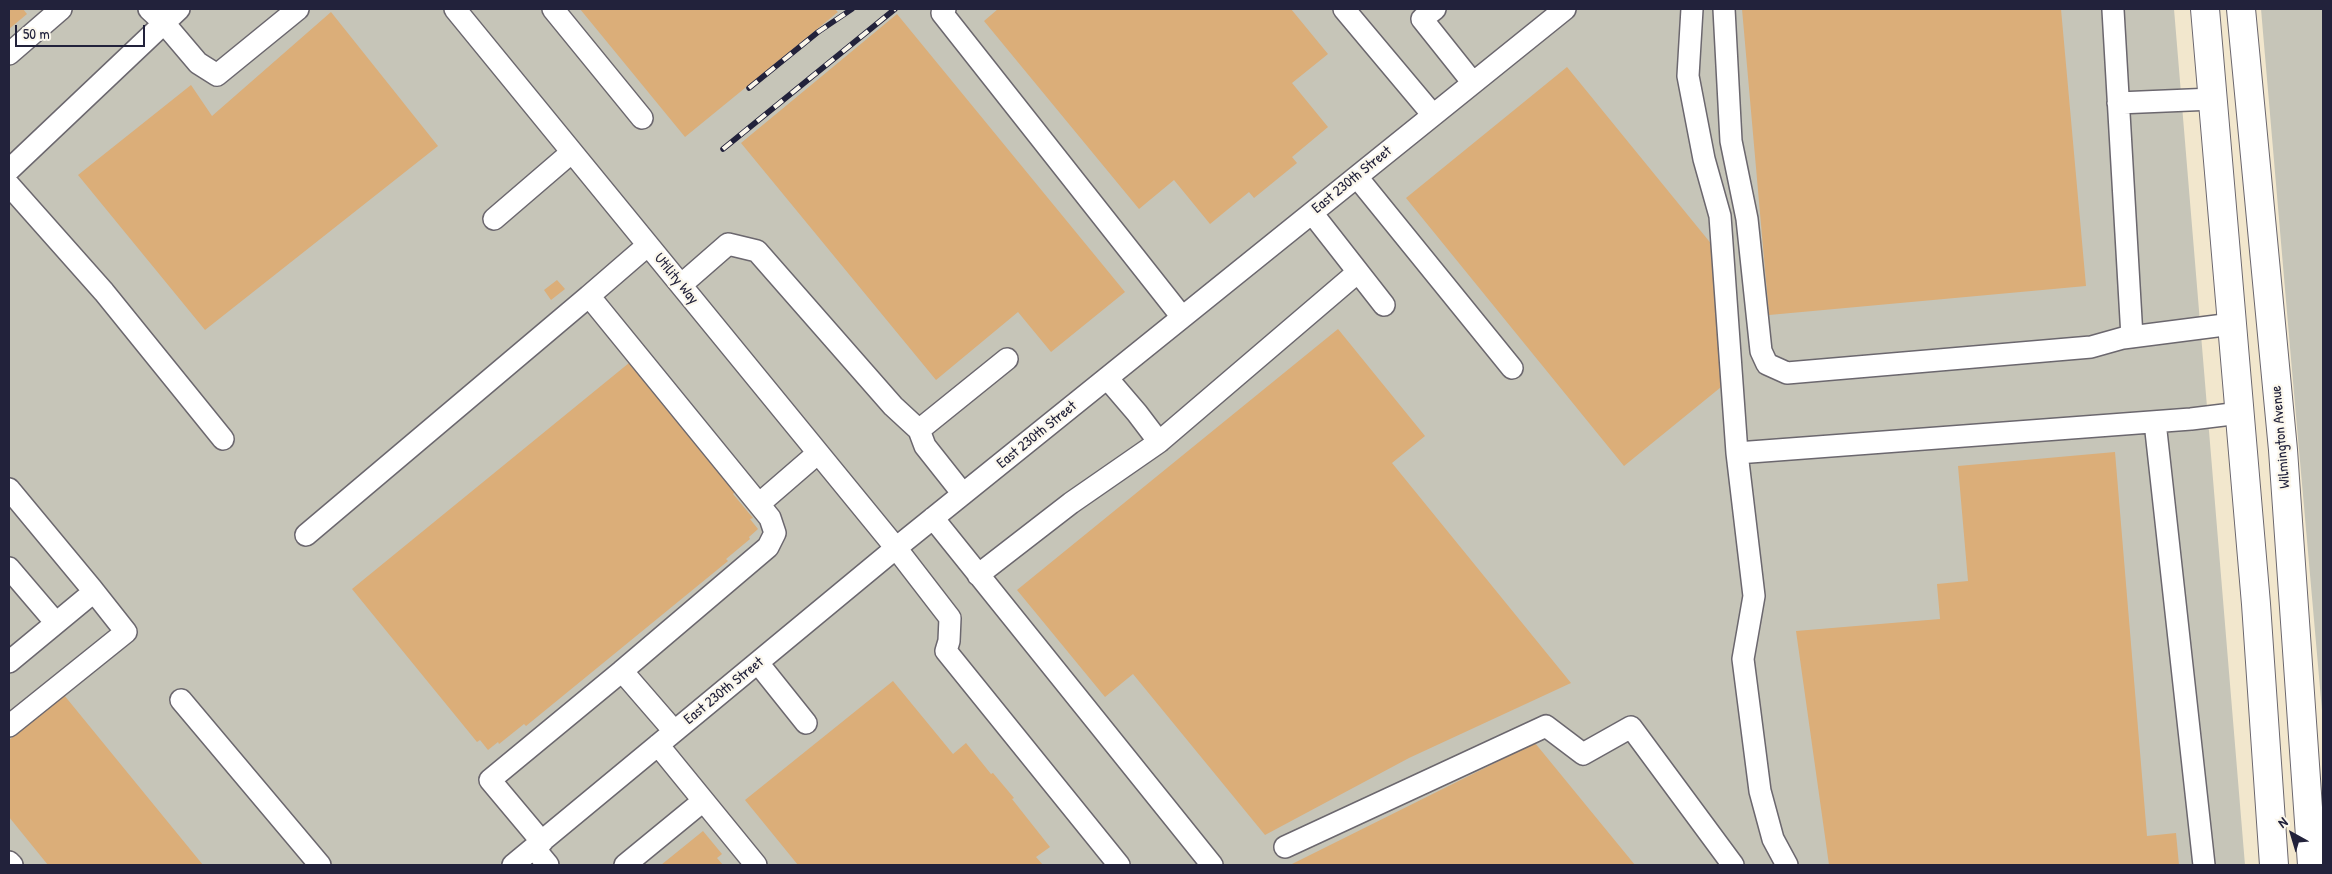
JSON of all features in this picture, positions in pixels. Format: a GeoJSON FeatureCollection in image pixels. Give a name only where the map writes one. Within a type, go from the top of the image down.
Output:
{"type":"FeatureCollection","features":[{"type":"Feature","properties":{"kind":"main road"},"geometry":{"type":"LineString","coordinates":[[2205,9],[2257,613],[2274,865]]}},
{"type":"Feature","properties":{"kind":"main road","name":"Wilmington Avenue"},"geometry":{"type":"LineString","coordinates":[[2241,9],[2283,450],[2312,865]]}},
{"type":"Feature","properties":{"kind":"street"},"geometry":{"type":"LineString","coordinates":[[9,54],[61,9]]}},
{"type":"Feature","properties":{"kind":"street"},"geometry":{"type":"LineString","coordinates":[[9,170],[164,13],[198,64],[217,75],[298,9]]}},
{"type":"Feature","properties":{"kind":"street","name":"Utility Way"},"geometry":{"type":"LineString","coordinates":[[455,9],[896,548],[950,618],[949,641],[946,651],[1119,865]]}},
{"type":"Feature","properties":{"kind":"street"},"geometry":{"type":"LineString","coordinates":[[553,9],[642,118]]}},
{"type":"Feature","properties":{"kind":"street"},"geometry":{"type":"LineString","coordinates":[[945,9],[942,13],[1182,317]]}},
{"type":"Feature","properties":{"kind":"street"},"geometry":{"type":"LineString","coordinates":[[1344,9],[1433,115]]}},
{"type":"Feature","properties":{"kind":"street","name":"East 230th Street"},"geometry":{"type":"LineString","coordinates":[[513,865],[896,548],[1565,9]]}},
{"type":"Feature","properties":{"kind":"street"},"geometry":{"type":"LineString","coordinates":[[1692,9],[1688,76],[1704,159],[1720,216],[1737,453],[1754,596],[1743,659],[1760,791],[1773,839],[1787,865]]}},
{"type":"Feature","properties":{"kind":"street"},"geometry":{"type":"LineString","coordinates":[[1724,9],[1731,141],[1747,219],[1761,351],[1767,364],[1787,373],[2091,347],[2132,337],[2232,324]]}},
{"type":"Feature","properties":{"kind":"street"},"geometry":{"type":"LineString","coordinates":[[2113,10],[2132,337]]}},
{"type":"Feature","properties":{"kind":"street"},"geometry":{"type":"LineString","coordinates":[[1423,12],[1473,83]]}},
{"type":"Feature","properties":{"kind":"street"},"geometry":{"type":"LineString","coordinates":[[2118,102],[2213,99]]}},
{"type":"Feature","properties":{"kind":"street"},"geometry":{"type":"LineString","coordinates":[[494,219],[572,152]]}},
{"type":"Feature","properties":{"kind":"street"},"geometry":{"type":"LineString","coordinates":[[1357,176],[1512,368]]}},
{"type":"Feature","properties":{"kind":"street"},"geometry":{"type":"LineString","coordinates":[[9,185],[104,292],[223,439]]}},
{"type":"Feature","properties":{"kind":"street"},"geometry":{"type":"LineString","coordinates":[[1312,213],[1384,305]]}},
{"type":"Feature","properties":{"kind":"street"},"geometry":{"type":"LineString","coordinates":[[681,285],[728,244],[757,252],[893,406],[919,430],[925,446],[963,494]]}},
{"type":"Feature","properties":{"kind":"street"},"geometry":{"type":"LineString","coordinates":[[306,535],[648,245]]}},
{"type":"Feature","properties":{"kind":"street"},"geometry":{"type":"LineString","coordinates":[[978,575],[1071,503],[1159,442],[1358,272]]}},
{"type":"Feature","properties":{"kind":"street"},"geometry":{"type":"LineString","coordinates":[[548,865],[538,845],[490,780],[768,547],[775,532],[770,518],[759,504],[589,296]]}},
{"type":"Feature","properties":{"kind":"street"},"geometry":{"type":"LineString","coordinates":[[919,430],[1007,359]]}},
{"type":"Feature","properties":{"kind":"street"},"geometry":{"type":"LineString","coordinates":[[1107,378],[1159,442]]}},
{"type":"Feature","properties":{"kind":"street"},"geometry":{"type":"LineString","coordinates":[[1737,453],[2155,422],[2240,413]]}},
{"type":"Feature","properties":{"kind":"street"},"geometry":{"type":"LineString","coordinates":[[2155,422],[2204,865]]}},
{"type":"Feature","properties":{"kind":"street"},"geometry":{"type":"LineString","coordinates":[[759,504],[818,454]]}},
{"type":"Feature","properties":{"kind":"street"},"geometry":{"type":"LineString","coordinates":[[9,489],[126,632],[9,726]]}},
{"type":"Feature","properties":{"kind":"street"},"geometry":{"type":"LineString","coordinates":[[934,518],[1212,865]]}},
{"type":"Feature","properties":{"kind":"street"},"geometry":{"type":"LineString","coordinates":[[9,568],[56,623]]}},
{"type":"Feature","properties":{"kind":"street"},"geometry":{"type":"LineString","coordinates":[[12,653],[56,623],[90,595],[92,589]]}},
{"type":"Feature","properties":{"kind":"street"},"geometry":{"type":"LineString","coordinates":[[758,663],[806,723]]}},
{"type":"Feature","properties":{"kind":"street"},"geometry":{"type":"LineString","coordinates":[[622,671],[674,732]]}},
{"type":"Feature","properties":{"kind":"street"},"geometry":{"type":"LineString","coordinates":[[181,700],[320,865]]}},
{"type":"Feature","properties":{"kind":"street"},"geometry":{"type":"LineString","coordinates":[[1286,847],[1546,726],[1583,754],[1631,727],[1733,865]]}},
{"type":"Feature","properties":{"kind":"street"},"geometry":{"type":"LineString","coordinates":[[658,745],[756,865]]}},
{"type":"Feature","properties":{"kind":"street"},"geometry":{"type":"LineString","coordinates":[[625,865],[703,801]]}},
{"type":"Feature","properties":{"kind":"street"},"geometry":{"type":"LineString","coordinates":[[9,862],[12,865]]}},
{"type":"Feature","properties":{"kind":"shaded area"},"geometry":{"type":"Polygon","coordinates":[[[9,9],[2174,9],[2245,865],[9,865],[9,9]]]}},
{"type":"Feature","properties":{"kind":"shaded area"},"geometry":{"type":"Polygon","coordinates":[[[2261,9],[2323,9],[2323,722],[2291,359],[2261,9]]]}},
{"type":"Feature","properties":{"kind":"building"},"geometry":{"type":"Polygon","coordinates":[[[9,9],[23,9],[27,14],[9,29],[9,9]]]}},
{"type":"Feature","properties":{"kind":"building"},"geometry":{"type":"Polygon","coordinates":[[[580,9],[835,9],[838,12],[685,137],[580,9]]]}},
{"type":"Feature","properties":{"kind":"building"},"geometry":{"type":"Polygon","coordinates":[[[998,9],[1291,9],[1328,54],[1292,83],[1328,127],[1292,157],[1297,163],[1254,198],[1249,192],[1210,224],[1174,180],[1139,209],[984,21],[998,9]]]}},
{"type":"Feature","properties":{"kind":"building"},"geometry":{"type":"Polygon","coordinates":[[[1742,9],[2061,9],[2086,286],[1769,315],[1742,9]]]}},
{"type":"Feature","properties":{"kind":"building"},"geometry":{"type":"Polygon","coordinates":[[[331,12],[438,146],[205,330],[78,175],[191,85],[212,116],[331,12]]]}},
{"type":"Feature","properties":{"kind":"building"},"geometry":{"type":"Polygon","coordinates":[[[897,14],[1125,292],[1051,352],[1018,312],[936,380],[741,143],[897,14]]]}},
{"type":"Feature","properties":{"kind":"building"},"geometry":{"type":"Polygon","coordinates":[[[1567,67],[1713,246],[1726,383],[1624,466],[1406,198],[1567,67]]]}},
{"type":"Feature","properties":{"kind":"building"},"geometry":{"type":"Polygon","coordinates":[[[557,280],[565,289],[551,300],[544,290],[557,280]]]}},
{"type":"Feature","properties":{"kind":"building"},"geometry":{"type":"Polygon","coordinates":[[[1338,329],[1425,436],[1392,463],[1571,683],[1409,758],[1265,835],[1133,674],[1105,697],[1017,590],[1338,329]]]}},
{"type":"Feature","properties":{"kind":"building"},"geometry":{"type":"Polygon","coordinates":[[[629,363],[735,492],[733,494],[753,518],[750,519],[758,529],[749,537],[750,539],[726,559],[728,561],[526,726],[524,724],[499,744],[498,742],[488,750],[480,740],[477,742],[352,589],[629,363]]]}},
{"type":"Feature","properties":{"kind":"building"},"geometry":{"type":"Polygon","coordinates":[[[2115,452],[2147,836],[2176,833],[2179,865],[1829,865],[1796,631],[1940,619],[1937,584],[1968,581],[1958,466],[2115,452]]]}},
{"type":"Feature","properties":{"kind":"building"},"geometry":{"type":"Polygon","coordinates":[[[893,681],[953,754],[966,743],[991,774],[993,773],[1014,798],[1012,799],[1050,847],[1036,857],[1043,865],[798,865],[745,800],[893,681]]]}},
{"type":"Feature","properties":{"kind":"building"},"geometry":{"type":"Polygon","coordinates":[[[64,695],[203,865],[48,865],[9,817],[9,740],[64,695]]]}},
{"type":"Feature","properties":{"kind":"building"},"geometry":{"type":"Polygon","coordinates":[[[1535,743],[1635,865],[1292,864],[1535,743]]]}},
{"type":"Feature","properties":{"kind":"building"},"geometry":{"type":"Polygon","coordinates":[[[703,831],[722,854],[717,858],[723,865],[661,865],[703,831]]]}},
{"type":"Feature","properties":{"kind":"railway"},"geometry":{"type":"LineString","coordinates":[[749,88],[818,32],[852,9]]}},
{"type":"Feature","properties":{"kind":"railway"},"geometry":{"type":"LineString","coordinates":[[723,149],[895,9]]}}]}
